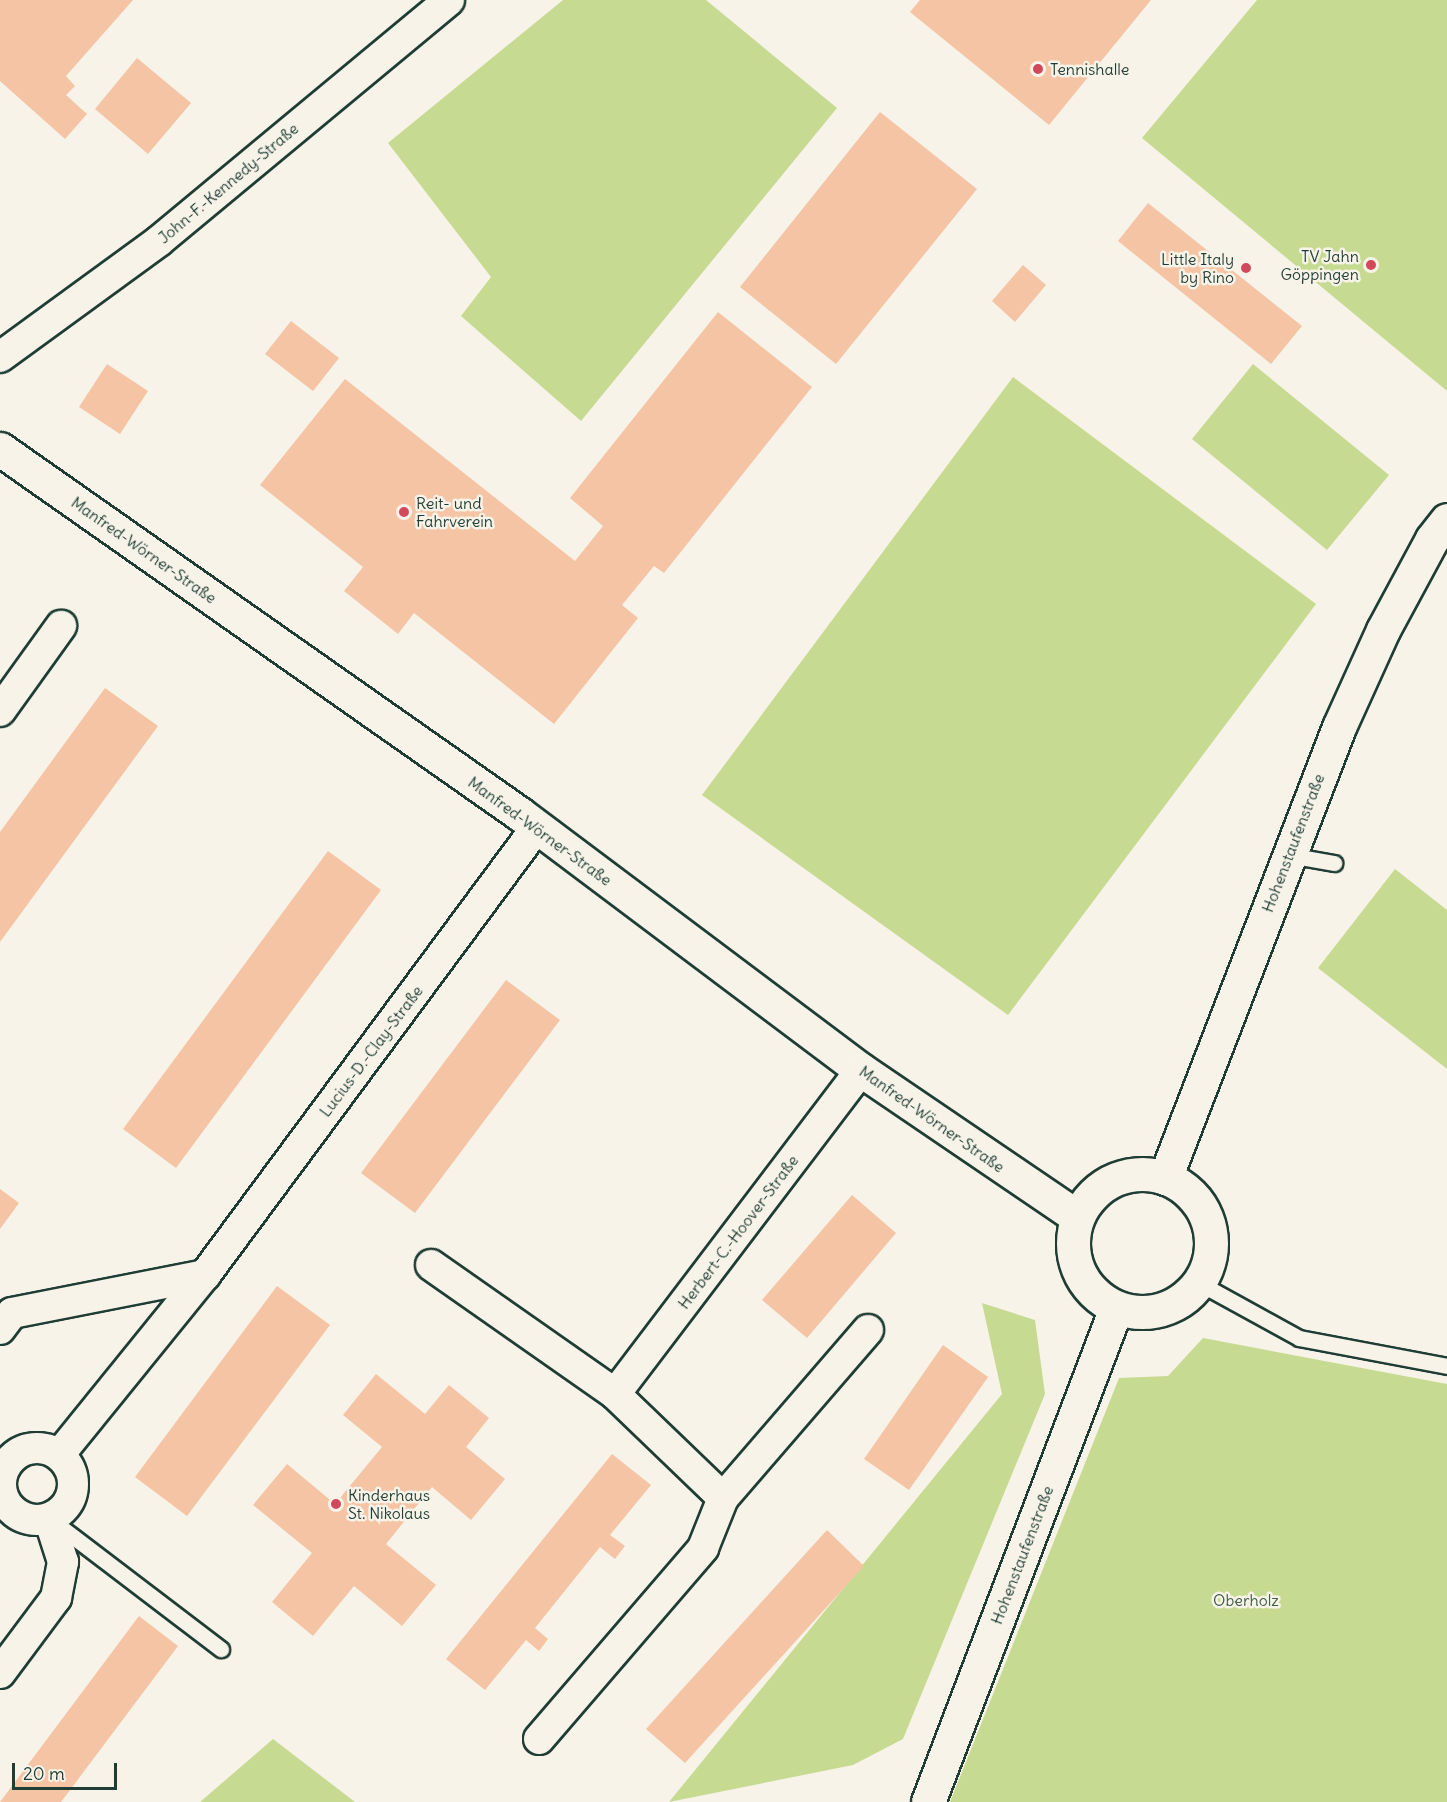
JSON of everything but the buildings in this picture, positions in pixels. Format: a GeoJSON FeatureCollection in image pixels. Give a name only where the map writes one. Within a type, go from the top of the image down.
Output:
{"type":"FeatureCollection","features":[{"type":"Feature","properties":{"kind":"main road","name":"Manfred-Wörner-Straße"},"geometry":{"type":"LineString","coordinates":[[0,449],[537,827],[861,1070],[1077,1217]]}},
{"type":"Feature","properties":{"kind":"main road","name":"Hohenstaufenstraße"},"geometry":{"type":"LineString","coordinates":[[1165,1178],[1288,855],[1344,716],[1442,536]]}},
{"type":"Feature","properties":{"kind":"main road"},"geometry":{"type":"LineString","coordinates":[[1148,1174],[1165,1178],[1188,1192],[1205,1213],[1212,1249],[1199,1283],[1183,1300],[1162,1310],[1139,1313],[1116,1308],[1097,1297],[1083,1280],[1074,1260],[1072,1238],[1077,1217],[1098,1189],[1113,1180],[1148,1174]]}},
{"type":"Feature","properties":{"kind":"main road","name":"Hohenstaufenstraße"},"geometry":{"type":"LineString","coordinates":[[928,1802],[1116,1308]]}},
{"type":"Feature","properties":{"kind":"street","name":"John-F.-Kennedy-Straße"},"geometry":{"type":"LineString","coordinates":[[0,357],[159,241],[449,0]]}},
{"type":"Feature","properties":{"kind":"street"},"geometry":{"type":"LineString","coordinates":[[0,711],[61,626]]}},
{"type":"Feature","properties":{"kind":"street","name":"Lucius-D.-Clay-Straße"},"geometry":{"type":"LineString","coordinates":[[58,1455],[205,1275],[537,827]]}},
{"type":"Feature","properties":{"kind":"street","name":"Herbert-C.-Hoover-Straße"},"geometry":{"type":"LineString","coordinates":[[615,1394],[861,1070]]}},
{"type":"Feature","properties":{"kind":"street"},"geometry":{"type":"LineString","coordinates":[[431,1265],[615,1394],[723,1498]]}},
{"type":"Feature","properties":{"kind":"street"},"geometry":{"type":"LineString","coordinates":[[0,1329],[12,1313],[205,1275]]}},
{"type":"Feature","properties":{"kind":"street"},"geometry":{"type":"LineString","coordinates":[[539,1739],[703,1548],[723,1498],[868,1330]]}},
{"type":"Feature","properties":{"kind":"street"},"geometry":{"type":"LineString","coordinates":[[35,1448],[58,1455],[72,1473],[73,1483],[67,1505],[49,1518],[25,1518],[15,1513],[6,1503],[1,1479],[4,1467],[23,1450],[35,1448]]}},
{"type":"Feature","properties":{"kind":"street"},"geometry":{"type":"LineString","coordinates":[[0,1673],[56,1598],[63,1562],[49,1518]]}},
{"type":"Feature","properties":{"kind":"lane"},"geometry":{"type":"LineString","coordinates":[[1288,855],[1334,863]]}},
{"type":"Feature","properties":{"kind":"lane"},"geometry":{"type":"LineString","coordinates":[[1199,1283],[1299,1338],[1447,1366]]}},
{"type":"Feature","properties":{"kind":"lane"},"geometry":{"type":"LineString","coordinates":[[49,1518],[221,1649]]}},
{"type":"Feature","properties":{"kind":"green space"},"geometry":{"type":"Polygon","coordinates":[[[563,0],[706,0],[837,108],[581,421],[461,316],[491,277],[388,143],[563,0]]]}},
{"type":"Feature","properties":{"kind":"green space","name":"TV Jahn Göppingen"},"geometry":{"type":"Polygon","coordinates":[[[1257,0],[1447,0],[1447,391],[1142,138],[1257,0]]]}},
{"type":"Feature","properties":{"kind":"green space"},"geometry":{"type":"Polygon","coordinates":[[[1253,364],[1389,475],[1327,550],[1192,439],[1253,364]]]}},
{"type":"Feature","properties":{"kind":"green space"},"geometry":{"type":"Polygon","coordinates":[[[1013,377],[1316,604],[1008,1015],[702,795],[1013,377]]]}},
{"type":"Feature","properties":{"kind":"green space"},"geometry":{"type":"Polygon","coordinates":[[[1395,869],[1447,910],[1447,1069],[1318,968],[1395,869]]]}},
{"type":"Feature","properties":{"kind":"green space"},"geometry":{"type":"Polygon","coordinates":[[[982,1303],[1035,1320],[1045,1394],[903,1739],[853,1765],[669,1802],[1002,1394],[982,1303]]]}},
{"type":"Feature","properties":{"kind":"green space","name":"Oberholz"},"geometry":{"type":"Polygon","coordinates":[[[1203,1338],[1447,1384],[1447,1802],[950,1802],[1119,1378],[1168,1376],[1203,1338]]]}},
{"type":"Feature","properties":{"kind":"green space"},"geometry":{"type":"Polygon","coordinates":[[[273,1739],[355,1802],[200,1802],[273,1739]]]}},
{"type":"Feature","properties":{"kind":"place","name":"Tennishalle"},"geometry":{"type":"Point","coordinates":[1038,69]}},
{"type":"Feature","properties":{"kind":"place","name":"TV Jahn Göppingen"},"geometry":{"type":"Point","coordinates":[1371,265]}},
{"type":"Feature","properties":{"kind":"place","name":"Little Italy by Rino"},"geometry":{"type":"Point","coordinates":[1246,268]}},
{"type":"Feature","properties":{"kind":"place","name":"Reit- und Fahrverein"},"geometry":{"type":"Point","coordinates":[404,512]}},
{"type":"Feature","properties":{"kind":"place","name":"Kinderhaus St. Nikolaus"},"geometry":{"type":"Point","coordinates":[336,1504]}}]}
